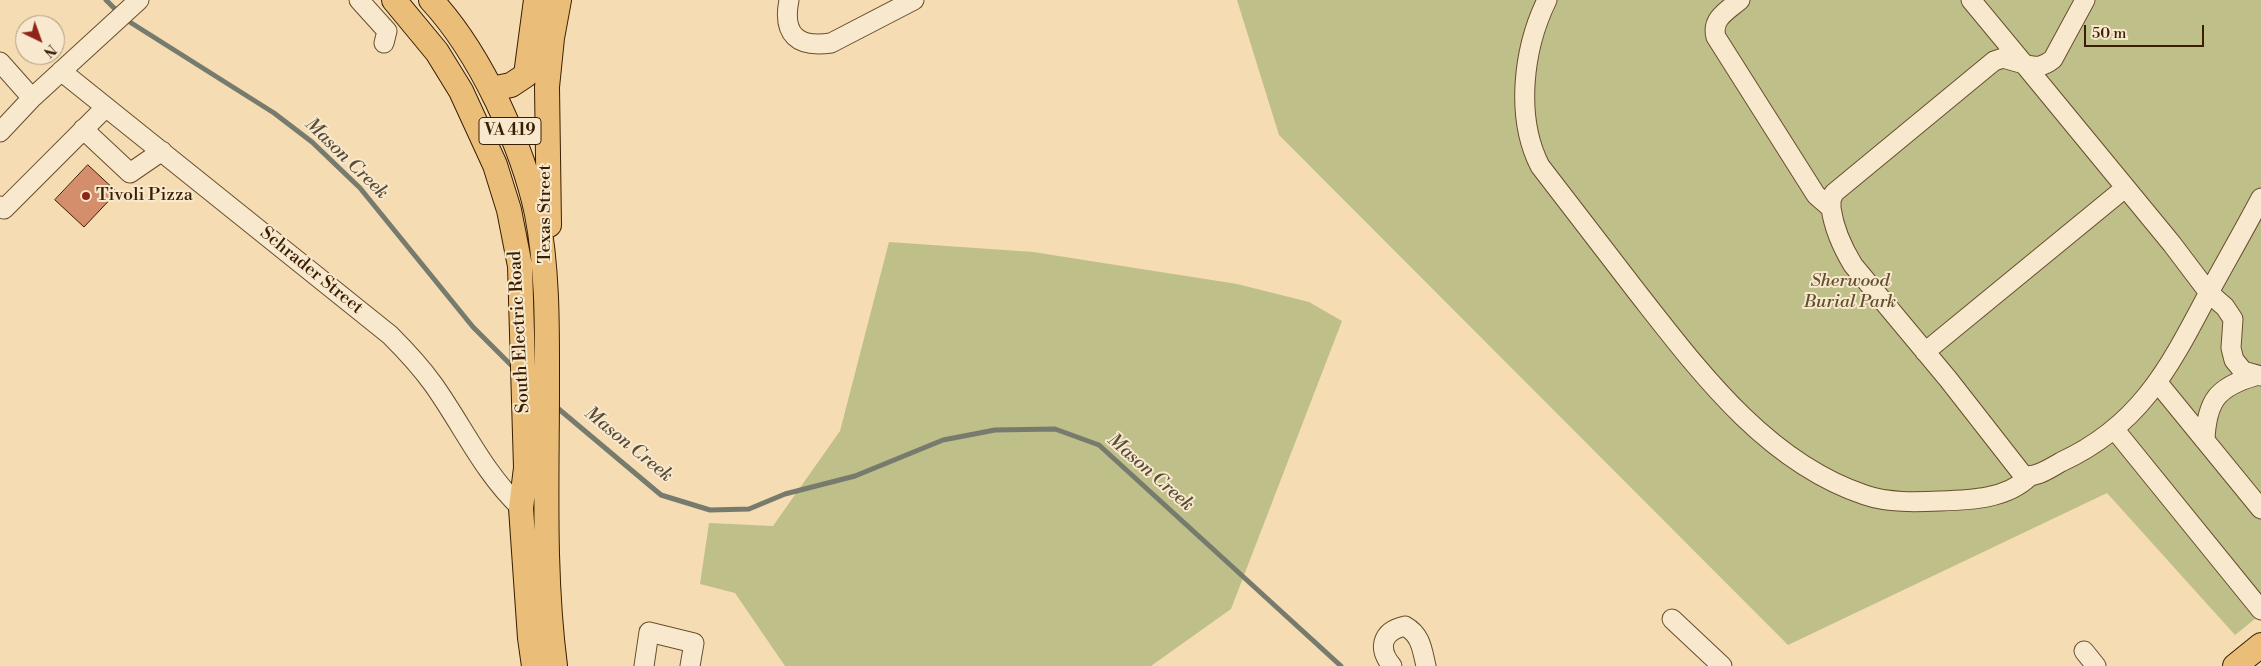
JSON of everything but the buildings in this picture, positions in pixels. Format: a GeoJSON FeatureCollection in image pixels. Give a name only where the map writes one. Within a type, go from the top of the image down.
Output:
{"type":"FeatureCollection","features":[{"type":"Feature","properties":{"kind":"main road","name":"South Electric Road"},"geometry":{"type":"LineString","coordinates":[[394,0],[437,52],[461,90],[495,165],[508,210],[520,266],[526,468],[522,508],[530,638],[534,666]]}},
{"type":"Feature","properties":{"kind":"main road","name":"South Electric Road"},"geometry":{"type":"LineString","coordinates":[[431,0],[456,32],[491,88],[510,130],[525,171],[536,213],[545,279],[547,339],[546,573],[555,666]]}},
{"type":"Feature","properties":{"kind":"main road"},"geometry":{"type":"LineString","coordinates":[[491,88],[512,85],[526,75],[536,0]]}},
{"type":"Feature","properties":{"kind":"main road","name":"Texas Street"},"geometry":{"type":"LineString","coordinates":[[545,279],[549,222],[546,87],[559,0]]}},
{"type":"Feature","properties":{"kind":"main road"},"geometry":{"type":"LineString","coordinates":[[2235,666],[2261,645]]}},
{"type":"Feature","properties":{"kind":"street"},"geometry":{"type":"LineString","coordinates":[[0,132],[32,98],[139,0]]}},
{"type":"Feature","properties":{"kind":"street"},"geometry":{"type":"LineString","coordinates":[[359,0],[387,30],[384,43]]}},
{"type":"Feature","properties":{"kind":"street"},"geometry":{"type":"LineString","coordinates":[[789,0],[788,21],[791,31],[805,44],[817,46],[831,43],[914,0]]}},
{"type":"Feature","properties":{"kind":"street"},"geometry":{"type":"LineString","coordinates":[[1547,0],[1533,36],[1527,66],[1525,96],[1528,133],[1532,150],[1540,166],[1657,317],[1744,418],[1786,454],[1812,472],[1838,486],[1867,496],[1918,502],[1954,501],[2004,494],[2019,486],[2029,477],[2075,456],[2115,430],[2135,410],[2171,363],[2261,198]]}},
{"type":"Feature","properties":{"kind":"street"},"geometry":{"type":"LineString","coordinates":[[1740,0],[1716,21],[1714,29],[1716,37],[1816,195],[1831,208]]}},
{"type":"Feature","properties":{"kind":"street"},"geometry":{"type":"LineString","coordinates":[[1971,0],[2209,293],[2224,307],[2233,319],[2231,348],[2234,360],[2243,371],[2258,376]]}},
{"type":"Feature","properties":{"kind":"street"},"geometry":{"type":"LineString","coordinates":[[2029,477],[2023,475],[1853,265],[1842,246],[1832,221],[1831,200],[1834,193],[1853,176],[1994,61],[2003,58],[2034,67],[2044,66],[2053,59],[2085,0]]}},
{"type":"Feature","properties":{"kind":"street"},"geometry":{"type":"LineString","coordinates":[[0,62],[32,98]]}},
{"type":"Feature","properties":{"kind":"street","name":"Schrader Street"},"geometry":{"type":"LineString","coordinates":[[61,71],[390,335],[414,359],[434,385],[495,481],[522,508]]}},
{"type":"Feature","properties":{"kind":"street"},"geometry":{"type":"LineString","coordinates":[[0,206],[4,209],[106,107]]}},
{"type":"Feature","properties":{"kind":"street"},"geometry":{"type":"LineString","coordinates":[[83,129],[130,173],[162,151]]}},
{"type":"Feature","properties":{"kind":"street"},"geometry":{"type":"LineString","coordinates":[[1925,352],[2125,188]]}},
{"type":"Feature","properties":{"kind":"street"},"geometry":{"type":"LineString","coordinates":[[2205,439],[2206,418],[2211,403],[2224,389],[2237,381],[2258,376]]}},
{"type":"Feature","properties":{"kind":"street"},"geometry":{"type":"LineString","coordinates":[[2158,382],[2261,509]]}},
{"type":"Feature","properties":{"kind":"street"},"geometry":{"type":"LineString","coordinates":[[2115,430],[2261,610]]}},
{"type":"Feature","properties":{"kind":"street"},"geometry":{"type":"LineString","coordinates":[[1672,619],[1722,666]]}},
{"type":"Feature","properties":{"kind":"street"},"geometry":{"type":"LineString","coordinates":[[1392,666],[1386,658],[1383,640],[1396,628],[1405,626],[1414,631],[1421,642],[1426,666]]}},
{"type":"Feature","properties":{"kind":"street"},"geometry":{"type":"LineString","coordinates":[[644,666],[649,632],[694,643],[690,666]]}},
{"type":"Feature","properties":{"kind":"street"},"geometry":{"type":"LineString","coordinates":[[2084,651],[2096,666]]}},
{"type":"Feature","properties":{"kind":"green space","name":"Sherwood Burial Park"},"geometry":{"type":"Polygon","coordinates":[[[1237,0],[2261,0],[2261,614],[2235,635],[2107,493],[1788,645],[1279,135],[1237,0]]]}},
{"type":"Feature","properties":{"kind":"green space"},"geometry":{"type":"Polygon","coordinates":[[[889,242],[1033,252],[1237,284],[1309,302],[1342,321],[1231,609],[1151,666],[785,666],[735,593],[700,584],[709,523],[773,526],[840,431],[889,242]]]}},
{"type":"Feature","properties":{"kind":"waterway","name":"Mason Creek"},"geometry":{"type":"LineString","coordinates":[[106,0],[119,13]]}},
{"type":"Feature","properties":{"kind":"waterway","name":"Mason Creek"},"geometry":{"type":"LineString","coordinates":[[125,19],[274,113],[312,142],[360,188],[473,327],[515,369]]}},
{"type":"Feature","properties":{"kind":"waterway","name":"Mason Creek"},"geometry":{"type":"LineString","coordinates":[[554,405],[661,495],[710,510],[749,509],[785,494],[855,476],[943,440],[995,430],[1055,429],[1099,445],[1341,666]]}},
{"type":"Feature","properties":{"kind":"place","name":"Tivoli Pizza"},"geometry":{"type":"Point","coordinates":[86,196]}}]}
